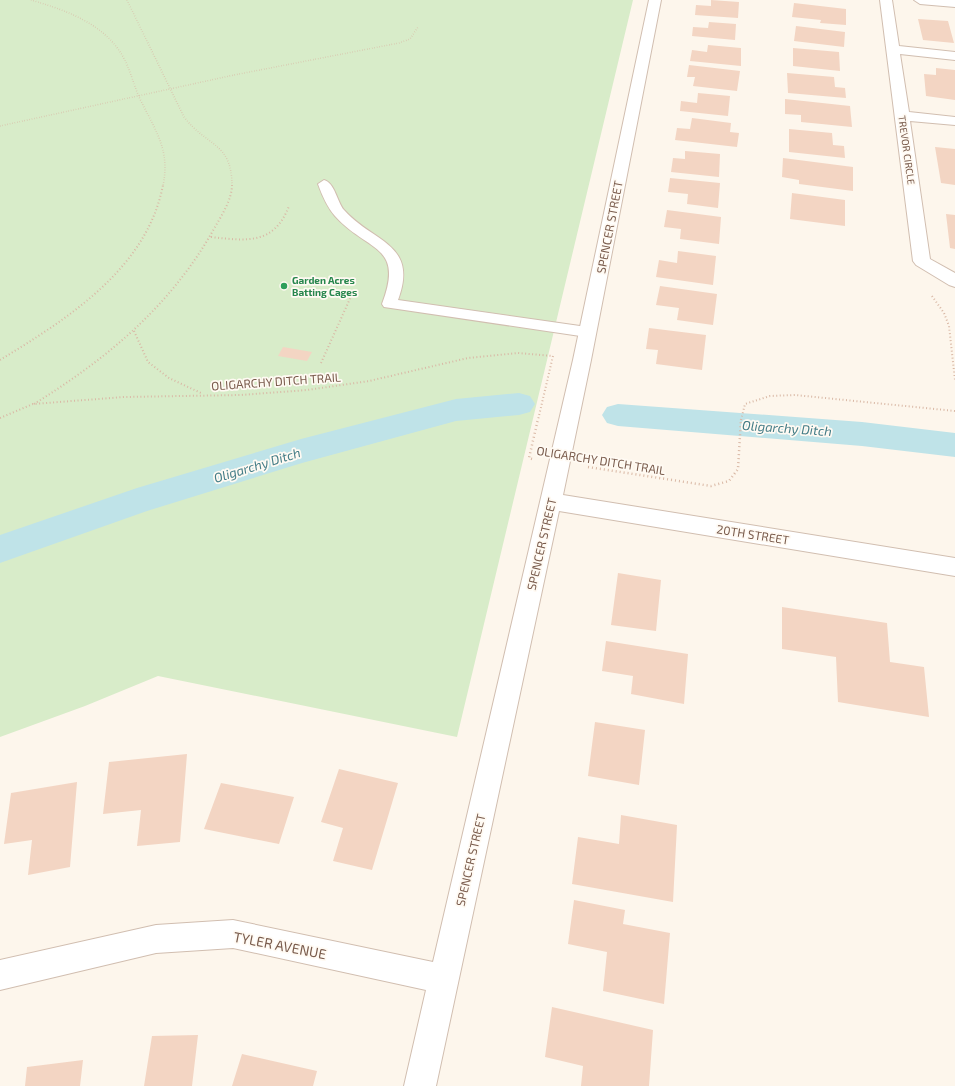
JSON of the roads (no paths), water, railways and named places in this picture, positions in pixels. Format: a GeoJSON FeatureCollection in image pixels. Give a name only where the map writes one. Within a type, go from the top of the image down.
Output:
{"type":"FeatureCollection","features":[{"type":"Feature","properties":{"kind":"street","name":"SPENCER STREET"},"geometry":{"type":"LineString","coordinates":[[420,1086],[574,398],[655,0]]}},
{"type":"Feature","properties":{"kind":"street","name":"TREVOR CIRCLE"},"geometry":{"type":"LineString","coordinates":[[886,0],[922,261],[950,278]]}},
{"type":"Feature","properties":{"kind":"street"},"geometry":{"type":"LineString","coordinates":[[920,0],[955,3]]}},
{"type":"Feature","properties":{"kind":"street"},"geometry":{"type":"LineString","coordinates":[[893,49],[955,56]]}},
{"type":"Feature","properties":{"kind":"street"},"geometry":{"type":"LineString","coordinates":[[902,116],[955,121]]}},
{"type":"Feature","properties":{"kind":"street","name":"20TH STREET"},"geometry":{"type":"LineString","coordinates":[[551,501],[955,567]]}},
{"type":"Feature","properties":{"kind":"street","name":"TYLER AVENUE"},"geometry":{"type":"LineString","coordinates":[[0,975],[156,939],[233,934],[443,979]]}},
{"type":"Feature","properties":{"kind":"lane"},"geometry":{"type":"LineString","coordinates":[[324,184],[339,213],[376,243],[389,255],[396,265],[397,275],[389,304],[587,332]]}},
{"type":"Feature","properties":{"kind":"waterway","name":"Oligarchy Ditch"},"geometry":{"type":"LineString","coordinates":[[0,549],[137,501],[301,451],[456,410],[519,404]]}},
{"type":"Feature","properties":{"kind":"waterway","name":"Oligarchy Ditch"},"geometry":{"type":"LineString","coordinates":[[618,415],[862,434],[955,445]]}},
{"type":"Feature","properties":{"kind":"place","name":"Garden Acres Batting Cages"},"geometry":{"type":"Point","coordinates":[284,286]}}]}
